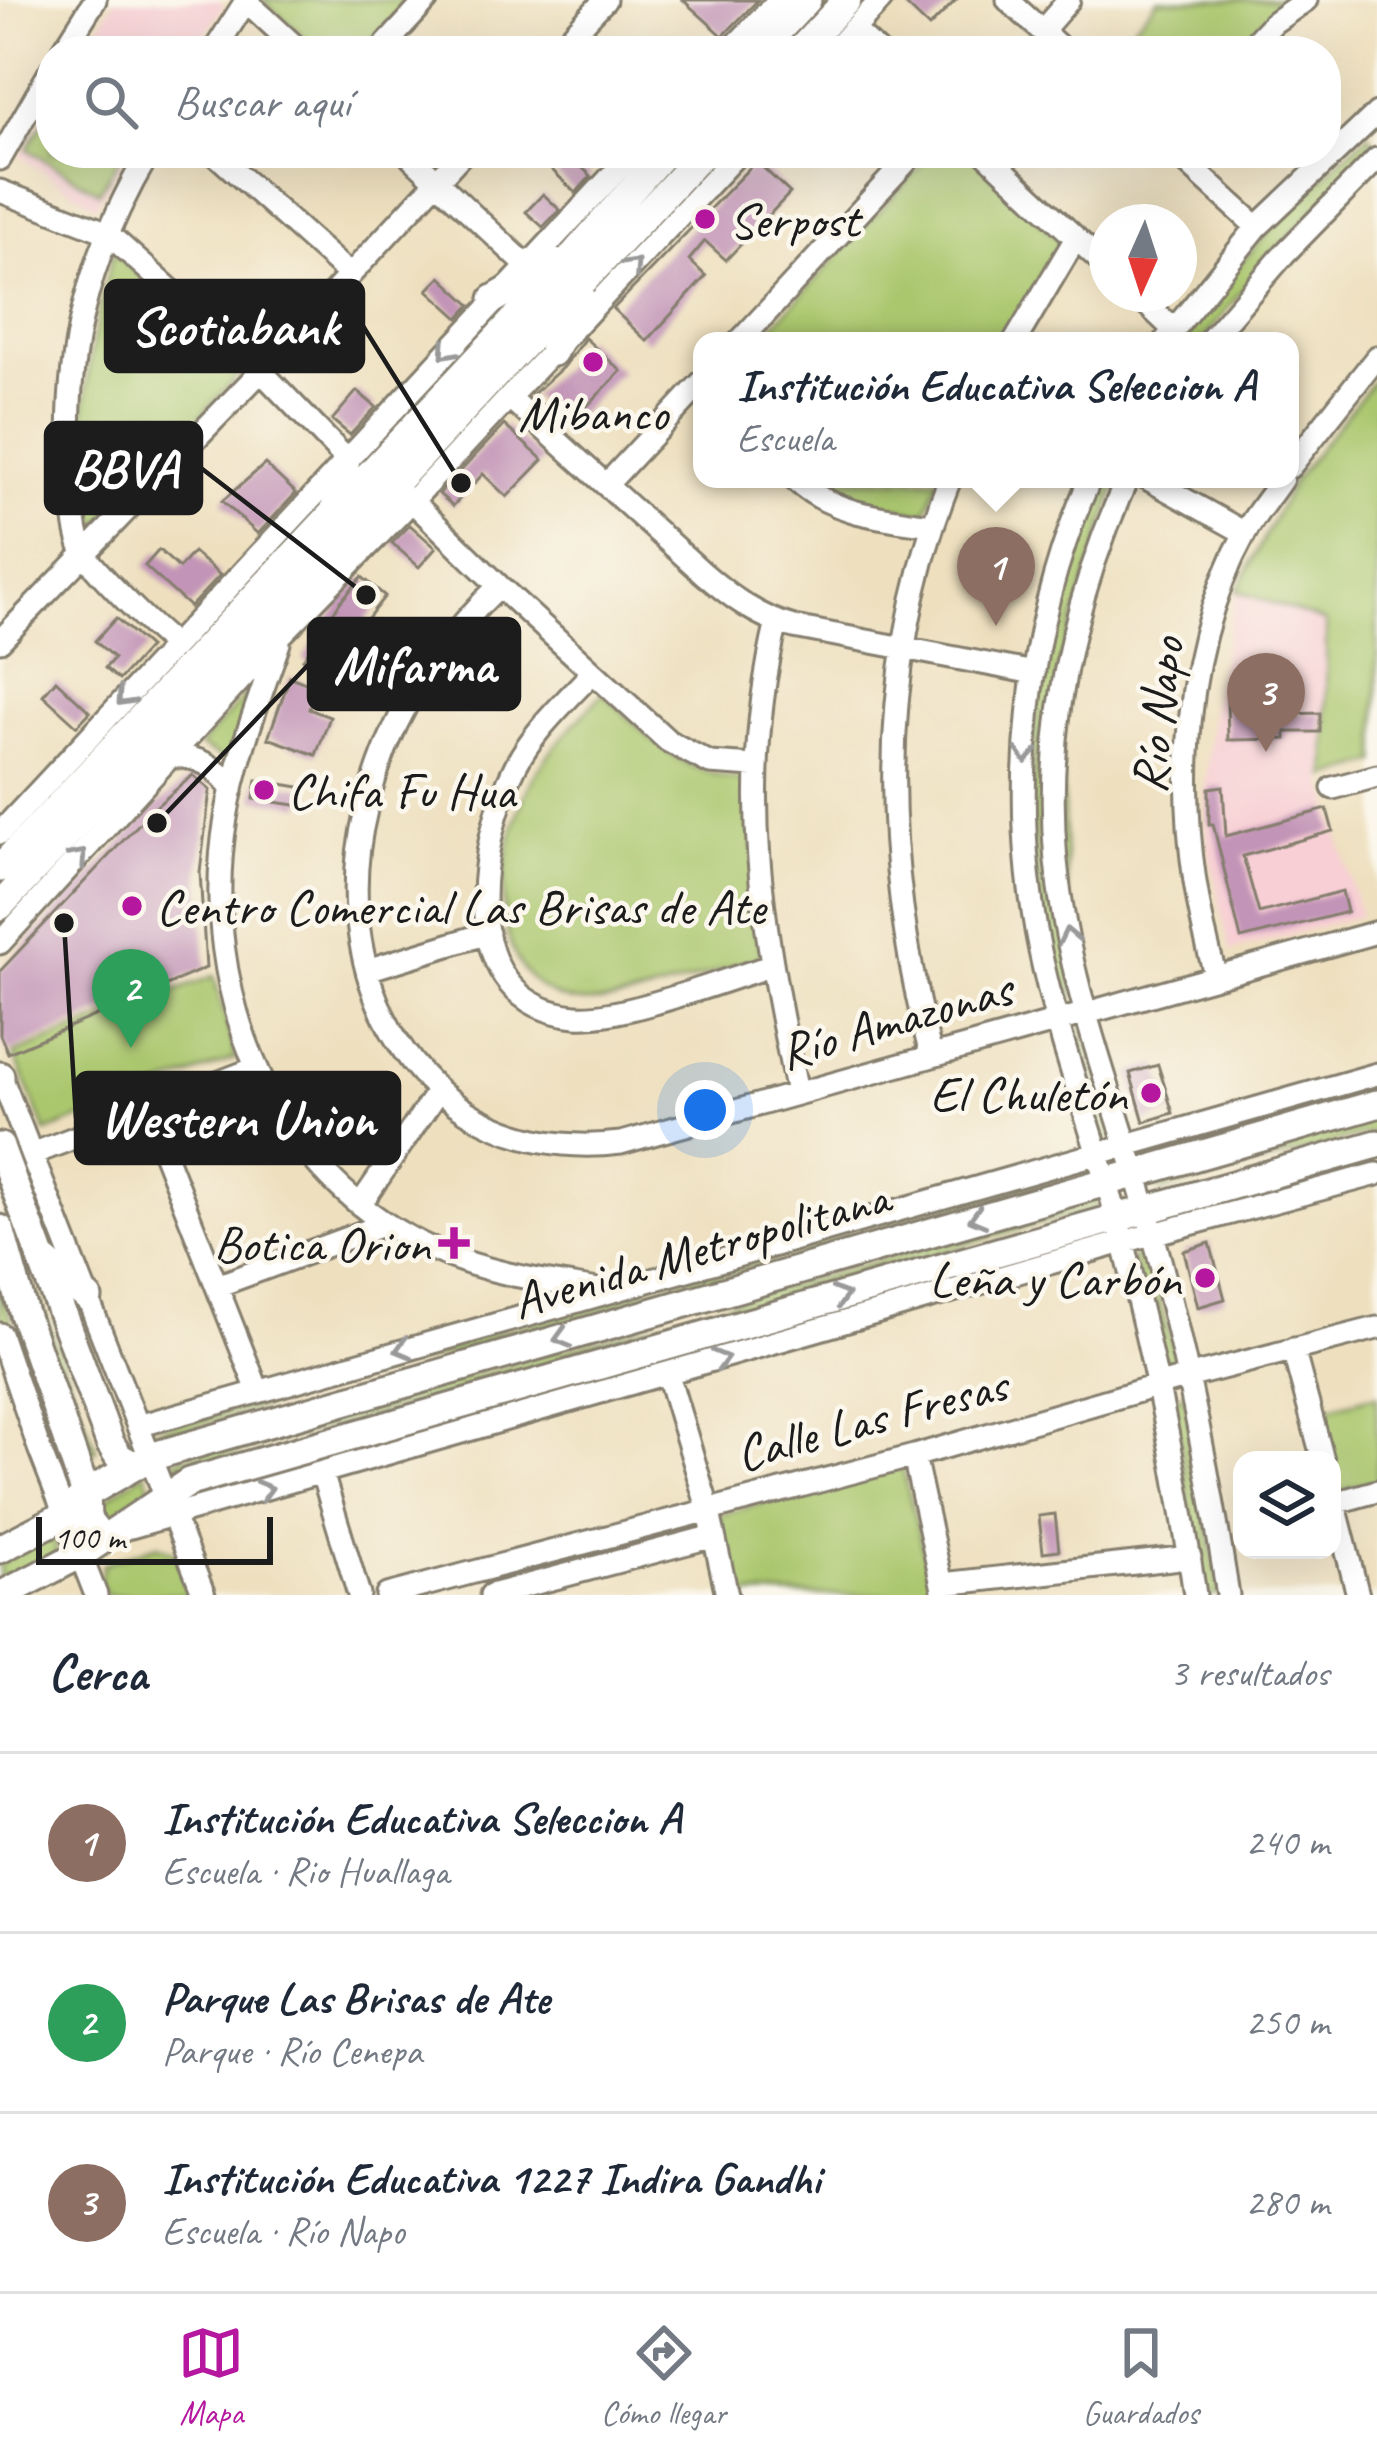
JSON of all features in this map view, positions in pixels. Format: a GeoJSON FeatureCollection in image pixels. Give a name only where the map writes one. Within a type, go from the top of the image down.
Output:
{"type":"FeatureCollection","features":[{"type":"Feature","properties":{"kind":"main road"},"geometry":{"type":"LineString","coordinates":[[773,36],[807,0]]}},
{"type":"Feature","properties":{"kind":"main road"},"geometry":{"type":"LineString","coordinates":[[813,36],[847,0]]}},
{"type":"Feature","properties":{"kind":"main road"},"geometry":{"type":"LineString","coordinates":[[553,352],[583,262],[653,168]]}},
{"type":"Feature","properties":{"kind":"main road"},"geometry":{"type":"LineString","coordinates":[[0,868],[344,518],[583,262],[687,168]]}},
{"type":"Feature","properties":{"kind":"main road"},"geometry":{"type":"LineString","coordinates":[[494,298],[583,262]]}},
{"type":"Feature","properties":{"kind":"main road"},"geometry":{"type":"LineString","coordinates":[[344,518],[346,459]]}},
{"type":"Feature","properties":{"kind":"main road"},"geometry":{"type":"LineString","coordinates":[[0,906],[344,518],[412,501]]}},
{"type":"Feature","properties":{"kind":"main road","name":"Avenida Metropolitana"},"geometry":{"type":"LineString","coordinates":[[0,1549],[65,1515],[86,1494],[141,1461],[1377,1104]]}},
{"type":"Feature","properties":{"kind":"main road","name":"Avenida Metropolitana"},"geometry":{"type":"LineString","coordinates":[[2,1595],[170,1506],[189,1482],[1149,1221],[1377,1144]]}},
{"type":"Feature","properties":{"kind":"main road"},"geometry":{"type":"LineString","coordinates":[[0,1147],[110,1443],[119,1457],[141,1461]]}},
{"type":"Feature","properties":{"kind":"main road"},"geometry":{"type":"LineString","coordinates":[[0,1229],[86,1494],[87,1519],[98,1541]]}},
{"type":"Feature","properties":{"kind":"main road"},"geometry":{"type":"LineString","coordinates":[[41,1258],[88,1298]]}},
{"type":"Feature","properties":{"kind":"street"},"geometry":{"type":"LineString","coordinates":[[72,36],[95,0]]}},
{"type":"Feature","properties":{"kind":"street"},"geometry":{"type":"LineString","coordinates":[[223,36],[246,0],[284,36]]}},
{"type":"Feature","properties":{"kind":"street"},"geometry":{"type":"LineString","coordinates":[[394,36],[428,0]]}},
{"type":"Feature","properties":{"kind":"street"},"geometry":{"type":"LineString","coordinates":[[571,36],[605,0]]}},
{"type":"Feature","properties":{"kind":"street"},"geometry":{"type":"LineString","coordinates":[[744,36],[779,0]]}},
{"type":"Feature","properties":{"kind":"street"},"geometry":{"type":"LineString","coordinates":[[847,36],[881,0]]}},
{"type":"Feature","properties":{"kind":"street"},"geometry":{"type":"LineString","coordinates":[[1008,0],[1048,36]]}},
{"type":"Feature","properties":{"kind":"street"},"geometry":{"type":"LineString","coordinates":[[1042,31],[1070,0]]}},
{"type":"Feature","properties":{"kind":"street"},"geometry":{"type":"LineString","coordinates":[[1261,36],[1306,0]]}},
{"type":"Feature","properties":{"kind":"street"},"geometry":{"type":"LineString","coordinates":[[854,29],[861,36]]}},
{"type":"Feature","properties":{"kind":"street"},"geometry":{"type":"LineString","coordinates":[[0,159],[36,96]]}},
{"type":"Feature","properties":{"kind":"street"},"geometry":{"type":"LineString","coordinates":[[1341,150],[1374,120]]}},
{"type":"Feature","properties":{"kind":"street"},"geometry":{"type":"LineString","coordinates":[[1217,332],[1285,253],[1377,159]]}},
{"type":"Feature","properties":{"kind":"street"},"geometry":{"type":"LineString","coordinates":[[141,168],[106,232],[82,308],[68,406],[73,500],[83,552],[173,644]]}},
{"type":"Feature","properties":{"kind":"street"},"geometry":{"type":"LineString","coordinates":[[231,168],[350,274]]}},
{"type":"Feature","properties":{"kind":"street"},"geometry":{"type":"LineString","coordinates":[[422,168],[526,265]]}},
{"type":"Feature","properties":{"kind":"street"},"geometry":{"type":"LineString","coordinates":[[0,641],[450,168]]}},
{"type":"Feature","properties":{"kind":"street"},"geometry":{"type":"LineString","coordinates":[[0,833],[619,168]]}},
{"type":"Feature","properties":{"kind":"street"},"geometry":{"type":"LineString","coordinates":[[0,944],[283,632],[724,168]]}},
{"type":"Feature","properties":{"kind":"street"},"geometry":{"type":"LineString","coordinates":[[748,332],[900,168]]}},
{"type":"Feature","properties":{"kind":"street"},"geometry":{"type":"LineString","coordinates":[[1001,168],[1089,250]]}},
{"type":"Feature","properties":{"kind":"street"},"geometry":{"type":"LineString","coordinates":[[1192,168],[1257,227]]}},
{"type":"Feature","properties":{"kind":"street"},"geometry":{"type":"LineString","coordinates":[[1171,332],[1257,227],[1322,168]]}},
{"type":"Feature","properties":{"kind":"street"},"geometry":{"type":"LineString","coordinates":[[0,190],[106,232],[261,371],[346,459]]}},
{"type":"Feature","properties":{"kind":"street"},"geometry":{"type":"LineString","coordinates":[[1020,332],[1076,238]]}},
{"type":"Feature","properties":{"kind":"street"},"geometry":{"type":"LineString","coordinates":[[1299,455],[1377,357]]}},
{"type":"Feature","properties":{"kind":"street"},"geometry":{"type":"LineString","coordinates":[[608,483],[693,395]]}},
{"type":"Feature","properties":{"kind":"street"},"geometry":{"type":"LineString","coordinates":[[510,398],[722,590],[777,622],[1034,674]]}},
{"type":"Feature","properties":{"kind":"street"},"geometry":{"type":"LineString","coordinates":[[806,488],[845,510],[931,525]]}},
{"type":"Feature","properties":{"kind":"street"},"geometry":{"type":"LineString","coordinates":[[931,1054],[904,930],[891,758],[903,647],[931,525],[946,488]]}},
{"type":"Feature","properties":{"kind":"street"},"geometry":{"type":"LineString","coordinates":[[1087,488],[1059,565],[1034,674],[1025,755],[1026,838],[1034,914],[1058,1020],[1160,1385],[1195,1595]]}},
{"type":"Feature","properties":{"kind":"street"},"geometry":{"type":"LineString","coordinates":[[1123,488],[1097,551],[1071,635],[1055,738],[1057,874],[1086,1012],[1191,1376],[1228,1595]]}},
{"type":"Feature","properties":{"kind":"street"},"geometry":{"type":"LineString","coordinates":[[1164,488],[1245,532]]}},
{"type":"Feature","properties":{"kind":"street","name":"Río Napo"},"geometry":{"type":"LineString","coordinates":[[1216,976],[1192,869],[1188,758],[1206,642],[1245,532],[1276,488]]}},
{"type":"Feature","properties":{"kind":"street"},"geometry":{"type":"LineString","coordinates":[[412,501],[592,673],[688,754],[710,763],[754,766]]}},
{"type":"Feature","properties":{"kind":"street","name":"Río Amazonas"},"geometry":{"type":"LineString","coordinates":[[499,586],[457,629],[422,677],[394,728],[373,783],[357,866],[358,918],[367,970],[387,1028],[438,1091],[498,1129],[579,1146],[621,1143],[1377,932]]}},
{"type":"Feature","properties":{"kind":"street"},"geometry":{"type":"LineString","coordinates":[[777,622],[764,677],[754,766],[771,966],[797,1093]]}},
{"type":"Feature","properties":{"kind":"street"},"geometry":{"type":"LineString","coordinates":[[283,632],[232,790],[221,862],[223,946],[230,988],[256,1068],[299,1143],[385,1224],[433,1250],[484,1269],[605,1291]]}},
{"type":"Feature","properties":{"kind":"street"},"geometry":{"type":"LineString","coordinates":[[592,673],[542,726],[518,761],[501,799],[484,870],[483,908],[501,969],[540,1006],[567,1015],[610,1014],[771,966]]}},
{"type":"Feature","properties":{"kind":"street"},"geometry":{"type":"LineString","coordinates":[[169,758],[199,760],[213,767],[232,790]]}},
{"type":"Feature","properties":{"kind":"street"},"geometry":{"type":"LineString","coordinates":[[1334,788],[1377,776]]}},
{"type":"Feature","properties":{"kind":"street"},"geometry":{"type":"LineString","coordinates":[[367,970],[488,933]]}},
{"type":"Feature","properties":{"kind":"street"},"geometry":{"type":"LineString","coordinates":[[32,1154],[256,1068]]}},
{"type":"Feature","properties":{"kind":"street","name":"Avenida Metropolitana"},"geometry":{"type":"LineString","coordinates":[[138,1426],[1377,1074]]}},
{"type":"Feature","properties":{"kind":"street"},"geometry":{"type":"LineString","coordinates":[[0,1077],[138,1426],[141,1461],[170,1506],[204,1595]]}},
{"type":"Feature","properties":{"kind":"street"},"geometry":{"type":"LineString","coordinates":[[360,1205],[438,1091]]}},
{"type":"Feature","properties":{"kind":"street"},"geometry":{"type":"LineString","coordinates":[[148,1112],[258,1390]]}},
{"type":"Feature","properties":{"kind":"street","name":"Avenida Metropolitana"},"geometry":{"type":"LineString","coordinates":[[1149,1221],[1377,1174]]}},
{"type":"Feature","properties":{"kind":"street"},"geometry":{"type":"LineString","coordinates":[[217,1286],[385,1224]]}},
{"type":"Feature","properties":{"kind":"street","name":"Avenida Metropolitana"},"geometry":{"type":"LineString","coordinates":[[170,1506],[322,1473],[668,1375],[1120,1229]]}},
{"type":"Feature","properties":{"kind":"street","name":"Calle Las Fresas"},"geometry":{"type":"LineString","coordinates":[[387,1595],[1377,1328]]}},
{"type":"Feature","properties":{"kind":"street"},"geometry":{"type":"LineString","coordinates":[[0,1334],[9,1388],[65,1515],[98,1541],[96,1595]]}},
{"type":"Feature","properties":{"kind":"street"},"geometry":{"type":"LineString","coordinates":[[1294,1349],[1321,1451]]}},
{"type":"Feature","properties":{"kind":"street"},"geometry":{"type":"LineString","coordinates":[[668,1375],[727,1595]]}},
{"type":"Feature","properties":{"kind":"street"},"geometry":{"type":"LineString","coordinates":[[914,1456],[944,1590],[1190,1557]]}},
{"type":"Feature","properties":{"kind":"street"},"geometry":{"type":"LineString","coordinates":[[322,1473],[359,1595]]}},
{"type":"Feature","properties":{"kind":"street"},"geometry":{"type":"LineString","coordinates":[[1341,1497],[1377,1491]]}},
{"type":"Feature","properties":{"kind":"street"},"geometry":{"type":"LineString","coordinates":[[1341,1529],[1358,1595]]}},
{"type":"Feature","properties":{"kind":"street","name":"Calle Las Fresas"},"geometry":{"type":"LineString","coordinates":[[491,1595],[714,1536]]}},
{"type":"Feature","properties":{"kind":"shaded area"},"geometry":{"type":"Polygon","coordinates":[[[115,0],[218,0],[224,5],[204,36],[92,36],[115,0]]]}},
{"type":"Feature","properties":{"kind":"shaded area"},"geometry":{"type":"Polygon","coordinates":[[[36,128],[36,167],[19,156],[36,128]]]}},
{"type":"Feature","properties":{"kind":"shaded area"},"geometry":{"type":"Polygon","coordinates":[[[37,168],[119,168],[95,206],[37,168]]]}},
{"type":"Feature","properties":{"kind":"shaded area"},"geometry":{"type":"Polygon","coordinates":[[[1237,591],[1326,622],[1324,780],[1360,916],[1230,951],[1207,842],[1205,796],[1212,702],[1237,591]]]}},
{"type":"Feature","properties":{"kind":"green space"},"geometry":{"type":"Polygon","coordinates":[[[262,0],[409,0],[377,36],[303,36],[262,0]]]}},
{"type":"Feature","properties":{"kind":"green space"},"geometry":{"type":"Polygon","coordinates":[[[1158,0],[1285,0],[1248,36],[1125,36],[1158,0]]]}},
{"type":"Feature","properties":{"kind":"green space"},"geometry":{"type":"Polygon","coordinates":[[[36,134],[36,154],[27,149],[36,134]]]}},
{"type":"Feature","properties":{"kind":"green space"},"geometry":{"type":"Polygon","coordinates":[[[1369,134],[1373,149],[1265,261],[1209,332],[1183,332],[1268,233],[1333,168],[1341,168],[1341,160],[1369,134]]]}},
{"type":"Feature","properties":{"kind":"green space"},"geometry":{"type":"Polygon","coordinates":[[[59,168],[114,168],[99,192],[59,168]]]}},
{"type":"Feature","properties":{"kind":"green space"},"geometry":{"type":"Polygon","coordinates":[[[919,168],[985,168],[1061,242],[1009,332],[767,332],[919,168]]]}},
{"type":"Feature","properties":{"kind":"green space"},"geometry":{"type":"Polygon","coordinates":[[[113,252],[244,369],[96,528],[85,458],[86,389],[113,252]]]}},
{"type":"Feature","properties":{"kind":"green space"},"geometry":{"type":"Polygon","coordinates":[[[1377,376],[1377,762],[1327,777],[1326,622],[1237,591],[1289,488],[1299,488],[1299,474],[1377,376]]]}},
{"type":"Feature","properties":{"kind":"green space"},"geometry":{"type":"Polygon","coordinates":[[[827,488],[935,488],[925,514],[827,488]]]}},
{"type":"Feature","properties":{"kind":"green space"},"geometry":{"type":"Polygon","coordinates":[[[1095,488],[1115,488],[1057,672],[1073,1002],[1066,1006],[1061,1005],[1040,896],[1033,785],[1041,674],[1070,555],[1095,488]]]}},
{"type":"Feature","properties":{"kind":"green space"},"geometry":{"type":"Polygon","coordinates":[[[258,681],[228,762],[200,746],[258,681]]]}},
{"type":"Feature","properties":{"kind":"green space"},"geometry":{"type":"Polygon","coordinates":[[[603,693],[667,752],[702,770],[749,781],[762,957],[637,996],[588,1002],[568,1000],[540,987],[520,965],[509,938],[505,874],[518,812],[536,773],[603,693]]]}},
{"type":"Feature","properties":{"kind":"green space"},"geometry":{"type":"Polygon","coordinates":[[[214,976],[236,1058],[46,1132],[14,1054],[214,976]]]}},
{"type":"Feature","properties":{"kind":"green space"},"geometry":{"type":"Polygon","coordinates":[[[1078,1026],[1114,1139],[1105,1143],[1068,1031],[1078,1026]]]}},
{"type":"Feature","properties":{"kind":"green space"},"geometry":{"type":"Polygon","coordinates":[[[1377,1111],[1377,1131],[1161,1192],[1151,1187],[1151,1182],[1377,1111]]]}},
{"type":"Feature","properties":{"kind":"green space"},"geometry":{"type":"Polygon","coordinates":[[[1065,1171],[1063,1179],[155,1438],[150,1431],[1065,1171]]]}},
{"type":"Feature","properties":{"kind":"green space"},"geometry":{"type":"Polygon","coordinates":[[[1098,1198],[1096,1208],[183,1469],[177,1466],[176,1460],[1098,1198]]]}},
{"type":"Feature","properties":{"kind":"green space"},"geometry":{"type":"Polygon","coordinates":[[[1110,1231],[1112,1236],[190,1501],[189,1496],[1110,1231]]]}},
{"type":"Feature","properties":{"kind":"green space"},"geometry":{"type":"Polygon","coordinates":[[[1146,1252],[1175,1357],[1166,1364],[1132,1257],[1146,1252]]]}},
{"type":"Feature","properties":{"kind":"green space"},"geometry":{"type":"Polygon","coordinates":[[[0,1289],[70,1477],[68,1487],[59,1480],[0,1324],[0,1289]]]}},
{"type":"Feature","properties":{"kind":"green space"},"geometry":{"type":"Polygon","coordinates":[[[37,1293],[96,1449],[92,1454],[87,1453],[30,1296],[37,1293]]]}},
{"type":"Feature","properties":{"kind":"green space"},"geometry":{"type":"Polygon","coordinates":[[[1184,1394],[1220,1595],[1203,1595],[1174,1398],[1184,1394]]]}},
{"type":"Feature","properties":{"kind":"green space"},"geometry":{"type":"Polygon","coordinates":[[[1377,1395],[1377,1481],[1341,1490],[1341,1451],[1329,1451],[1319,1410],[1377,1395]]]}},
{"type":"Feature","properties":{"kind":"green space"},"geometry":{"type":"Polygon","coordinates":[[[902,1466],[934,1595],[735,1595],[715,1516],[902,1466]]]}},
{"type":"Feature","properties":{"kind":"green space"},"geometry":{"type":"Polygon","coordinates":[[[145,1472],[152,1491],[103,1521],[97,1505],[145,1472]]]}},
{"type":"Feature","properties":{"kind":"green space"},"geometry":{"type":"Polygon","coordinates":[[[46,1539],[56,1540],[56,1554],[0,1583],[0,1563],[46,1539]]]}},
{"type":"Feature","properties":{"kind":"green space"},"geometry":{"type":"Polygon","coordinates":[[[158,1545],[176,1553],[192,1595],[106,1595],[100,1581],[103,1564],[158,1545]]]}},
{"type":"Feature","properties":{"kind":"building"},"geometry":{"type":"Polygon","coordinates":[[[683,0],[758,0],[723,36],[683,0]]]}},
{"type":"Feature","properties":{"kind":"building"},"geometry":{"type":"Polygon","coordinates":[[[901,0],[956,0],[929,27],[901,0]]]}},
{"type":"Feature","properties":{"kind":"building"},"geometry":{"type":"Polygon","coordinates":[[[550,168],[583,168],[591,176],[576,193],[550,168]]]}},
{"type":"Feature","properties":{"kind":"building"},"geometry":{"type":"Polygon","coordinates":[[[749,168],[763,168],[790,193],[726,260],[705,241],[689,260],[706,276],[647,341],[613,309],[749,168]]]}},
{"type":"Feature","properties":{"kind":"building"},"geometry":{"type":"Polygon","coordinates":[[[543,194],[560,210],[543,227],[526,212],[543,194]]]}},
{"type":"Feature","properties":{"kind":"building"},"geometry":{"type":"Polygon","coordinates":[[[441,277],[471,305],[459,318],[428,290],[441,277]]]}},
{"type":"Feature","properties":{"kind":"building"},"geometry":{"type":"Polygon","coordinates":[[[585,338],[621,371],[566,428],[532,395],[564,366],[585,338]]]}},
{"type":"Feature","properties":{"kind":"building"},"geometry":{"type":"Polygon","coordinates":[[[357,391],[376,407],[350,435],[332,420],[357,391]]]}},
{"type":"Feature","properties":{"kind":"building"},"geometry":{"type":"Polygon","coordinates":[[[504,425],[543,460],[507,497],[483,474],[453,506],[439,494],[504,425]]]}},
{"type":"Feature","properties":{"kind":"building"},"geometry":{"type":"Polygon","coordinates":[[[265,464],[296,493],[258,534],[222,501],[265,464]]]}},
{"type":"Feature","properties":{"kind":"building"},"geometry":{"type":"Polygon","coordinates":[[[410,525],[436,548],[419,567],[392,543],[410,525]]]}},
{"type":"Feature","properties":{"kind":"building"},"geometry":{"type":"Polygon","coordinates":[[[159,550],[179,568],[193,552],[220,575],[190,607],[145,566],[159,550]]]}},
{"type":"Feature","properties":{"kind":"building"},"geometry":{"type":"Polygon","coordinates":[[[362,577],[385,596],[349,642],[362,649],[345,683],[303,659],[362,577]]]}},
{"type":"Feature","properties":{"kind":"building"},"geometry":{"type":"Polygon","coordinates":[[[116,618],[149,647],[119,680],[105,668],[114,658],[95,641],[116,618]]]}},
{"type":"Feature","properties":{"kind":"building"},"geometry":{"type":"Polygon","coordinates":[[[290,677],[317,687],[309,709],[330,717],[316,755],[268,738],[290,677]]]}},
{"type":"Feature","properties":{"kind":"building"},"geometry":{"type":"Polygon","coordinates":[[[56,680],[90,712],[77,726],[43,695],[56,680]]]}},
{"type":"Feature","properties":{"kind":"building"},"geometry":{"type":"Polygon","coordinates":[[[1247,699],[1247,715],[1320,713],[1320,732],[1286,732],[1286,739],[1228,740],[1227,700],[1247,699]]]}},
{"type":"Feature","properties":{"kind":"building","name":"Centro Comercial Las Brisas de Ate"},"geometry":{"type":"Polygon","coordinates":[[[193,775],[210,790],[200,872],[206,968],[8,1053],[0,1035],[0,971],[153,809],[193,775]]]}},
{"type":"Feature","properties":{"kind":"building"},"geometry":{"type":"Polygon","coordinates":[[[257,780],[305,788],[302,806],[254,799],[257,780]]]}},
{"type":"Feature","properties":{"kind":"building"},"geometry":{"type":"Polygon","coordinates":[[[1223,786],[1226,836],[1327,809],[1333,831],[1243,856],[1259,913],[1342,891],[1347,912],[1241,939],[1213,824],[1209,824],[1209,788],[1223,786]]]}},
{"type":"Feature","properties":{"kind":"building","name":"El Chuletón"},"geometry":{"type":"Polygon","coordinates":[[[1158,1065],[1173,1113],[1144,1122],[1130,1073],[1158,1065]]]}},
{"type":"Feature","properties":{"kind":"building","name":"Leña y Carbón"},"geometry":{"type":"Polygon","coordinates":[[[1210,1243],[1225,1299],[1198,1307],[1184,1251],[1210,1243]]]}},
{"type":"Feature","properties":{"kind":"building"},"geometry":{"type":"Polygon","coordinates":[[[1055,1514],[1059,1550],[1043,1552],[1039,1516],[1055,1514]]]}},
{"type":"Feature","properties":{"kind":"place","name":"Serpost"},"geometry":{"type":"Point","coordinates":[705,219]}},
{"type":"Feature","properties":{"kind":"place","name":"Mibanco"},"geometry":{"type":"Point","coordinates":[593,362]}},
{"type":"Feature","properties":{"kind":"place","name":"Scotiabank"},"geometry":{"type":"Point","coordinates":[461,483]}},
{"type":"Feature","properties":{"kind":"place","name":"BBVA"},"geometry":{"type":"Point","coordinates":[366,595]}},
{"type":"Feature","properties":{"kind":"place","name":"Institución Educativa Seleccion A"},"geometry":{"type":"Point","coordinates":[996,626]}},
{"type":"Feature","properties":{"kind":"place","name":"Institución Educativa 1227 Indira Gandhi"},"geometry":{"type":"Point","coordinates":[1266,752]}},
{"type":"Feature","properties":{"kind":"place","name":"Chifa Fu Hua"},"geometry":{"type":"Point","coordinates":[264,790]}},
{"type":"Feature","properties":{"kind":"place","name":"Mifarma"},"geometry":{"type":"Point","coordinates":[157,823]}},
{"type":"Feature","properties":{"kind":"place","name":"Centro Comercial Las Brisas de Ate"},"geometry":{"type":"Point","coordinates":[132,906]}},
{"type":"Feature","properties":{"kind":"place","name":"Western Union"},"geometry":{"type":"Point","coordinates":[64,923]}},
{"type":"Feature","properties":{"kind":"place","name":"Parque Las Brisas de Ate"},"geometry":{"type":"Point","coordinates":[131,1048]}},
{"type":"Feature","properties":{"kind":"place","name":"El Chuletón"},"geometry":{"type":"Point","coordinates":[1151,1093]}},
{"type":"Feature","properties":{"kind":"place","name":"Botica Orion"},"geometry":{"type":"Point","coordinates":[454,1243]}},
{"type":"Feature","properties":{"kind":"place","name":"Leña y Carbón"},"geometry":{"type":"Point","coordinates":[1205,1278]}}]}
